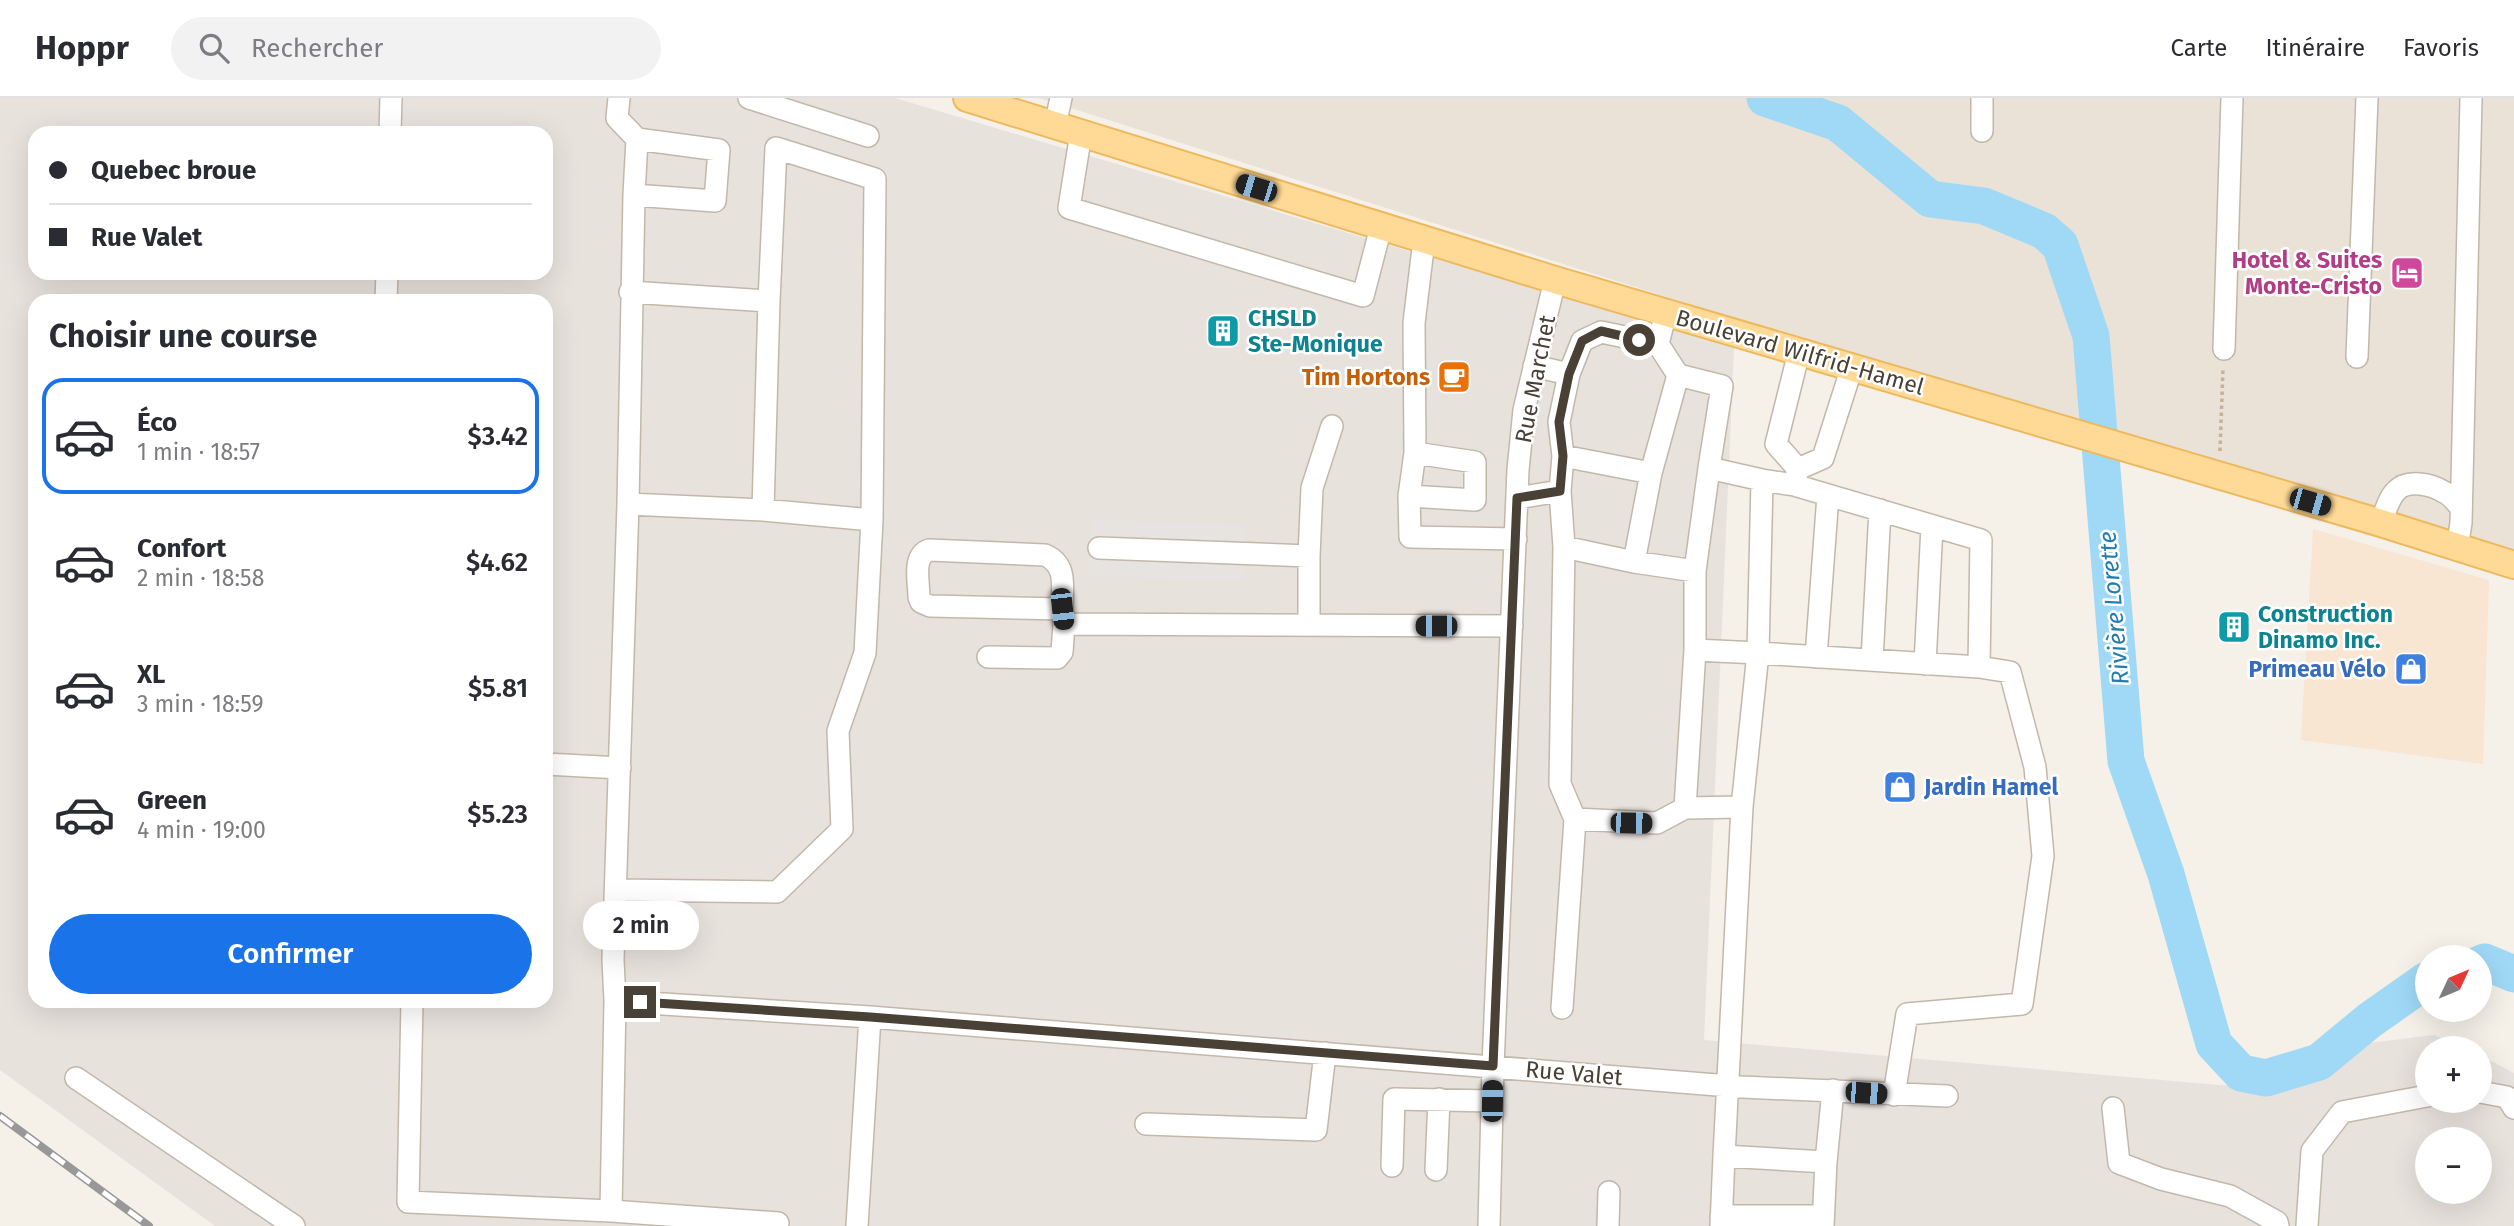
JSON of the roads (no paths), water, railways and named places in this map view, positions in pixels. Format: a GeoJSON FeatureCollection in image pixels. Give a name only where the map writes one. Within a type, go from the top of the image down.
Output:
{"type":"FeatureCollection","features":[{"type":"Feature","properties":{"kind":"main road","name":"Boulevard Wilfrid-Hamel"},"geometry":{"type":"LineString","coordinates":[[968,98],[1555,280],[2381,523],[2514,565]]}},
{"type":"Feature","properties":{"kind":"street"},"geometry":{"type":"LineString","coordinates":[[390,126],[391,98]]}},
{"type":"Feature","properties":{"kind":"street"},"geometry":{"type":"LineString","coordinates":[[619,98],[617,118],[637,139],[719,150],[715,201],[634,195]]}},
{"type":"Feature","properties":{"kind":"street"},"geometry":{"type":"LineString","coordinates":[[749,98],[868,136]]}},
{"type":"Feature","properties":{"kind":"street"},"geometry":{"type":"LineString","coordinates":[[1055,125],[1061,98]]}},
{"type":"Feature","properties":{"kind":"street"},"geometry":{"type":"LineString","coordinates":[[1982,98],[1982,131]]}},
{"type":"Feature","properties":{"kind":"street"},"geometry":{"type":"LineString","coordinates":[[2224,349],[2232,98]]}},
{"type":"Feature","properties":{"kind":"street"},"geometry":{"type":"LineString","coordinates":[[2357,357],[2367,98]]}},
{"type":"Feature","properties":{"kind":"street"},"geometry":{"type":"LineString","coordinates":[[2457,547],[2461,508],[2471,98]]}},
{"type":"Feature","properties":{"kind":"street"},"geometry":{"type":"LineString","coordinates":[[1081,133],[1069,208],[1363,296],[1381,227]]}},
{"type":"Feature","properties":{"kind":"street"},"geometry":{"type":"LineString","coordinates":[[611,1211],[615,1001],[613,960],[628,504],[630,292],[637,139]]}},
{"type":"Feature","properties":{"kind":"street"},"geometry":{"type":"LineString","coordinates":[[616,890],[777,892],[842,829],[838,731],[865,653],[872,520],[875,180],[776,148],[763,510]]}},
{"type":"Feature","properties":{"kind":"street"},"geometry":{"type":"LineString","coordinates":[[1424,240],[1414,323],[1415,453],[1409,496],[1410,537],[1516,539]]}},
{"type":"Feature","properties":{"kind":"street","name":"Rue Marchet"},"geometry":{"type":"LineString","coordinates":[[1489,1226],[1493,1066],[1517,498],[1524,410],[1555,280]]}},
{"type":"Feature","properties":{"kind":"street"},"geometry":{"type":"LineString","coordinates":[[630,292],[769,301]]}},
{"type":"Feature","properties":{"kind":"street"},"geometry":{"type":"LineString","coordinates":[[1658,344],[1666,313]]}},
{"type":"Feature","properties":{"kind":"street"},"geometry":{"type":"LineString","coordinates":[[1562,1008],[1575,819],[1560,784],[1564,547],[1560,491],[1563,456],[1559,422],[1569,374],[1582,341],[1601,331],[1658,344],[1678,374],[1722,386],[1695,571],[1695,650],[1685,808]]}},
{"type":"Feature","properties":{"kind":"street"},"geometry":{"type":"LineString","coordinates":[[1799,352],[1776,444],[1796,477],[1828,495],[1981,540],[1979,667]]}},
{"type":"Feature","properties":{"kind":"street"},"geometry":{"type":"LineString","coordinates":[[1534,366],[1569,374]]}},
{"type":"Feature","properties":{"kind":"street"},"geometry":{"type":"LineString","coordinates":[[1709,468],[1762,480],[1796,477],[1823,458],[1852,367]]}},
{"type":"Feature","properties":{"kind":"street"},"geometry":{"type":"LineString","coordinates":[[1634,562],[1651,473],[1678,374]]}},
{"type":"Feature","properties":{"kind":"street"},"geometry":{"type":"LineString","coordinates":[[1309,625],[1312,488],[1332,426]]}},
{"type":"Feature","properties":{"kind":"street"},"geometry":{"type":"LineString","coordinates":[[1409,496],[1475,500],[1475,462],[1415,453]]}},
{"type":"Feature","properties":{"kind":"street"},"geometry":{"type":"LineString","coordinates":[[1563,456],[1651,473]]}},
{"type":"Feature","properties":{"kind":"street"},"geometry":{"type":"LineString","coordinates":[[1762,480],[1758,653],[1742,807],[1721,1221],[1823,1221],[1833,1090]]}},
{"type":"Feature","properties":{"kind":"street"},"geometry":{"type":"LineString","coordinates":[[2381,523],[2394,494],[2403,485],[2432,487],[2446,493],[2461,508]]}},
{"type":"Feature","properties":{"kind":"street"},"geometry":{"type":"LineString","coordinates":[[1517,498],[1560,491]]}},
{"type":"Feature","properties":{"kind":"street"},"geometry":{"type":"LineString","coordinates":[[1816,657],[1828,495]]}},
{"type":"Feature","properties":{"kind":"street"},"geometry":{"type":"LineString","coordinates":[[628,504],[763,510],[872,520]]}},
{"type":"Feature","properties":{"kind":"street"},"geometry":{"type":"LineString","coordinates":[[1872,660],[1880,510]]}},
{"type":"Feature","properties":{"kind":"street"},"geometry":{"type":"LineString","coordinates":[[1925,664],[1932,526]]}},
{"type":"Feature","properties":{"kind":"street"},"geometry":{"type":"LineString","coordinates":[[1564,547],[1634,562],[1695,571]]}},
{"type":"Feature","properties":{"kind":"street"},"geometry":{"type":"LineString","coordinates":[[1099,548],[1309,556]]}},
{"type":"Feature","properties":{"kind":"street"},"geometry":{"type":"LineString","coordinates":[[988,657],[1057,658],[1062,652],[1063,617],[1062,574],[1054,559],[1045,555],[929,550],[922,552],[918,558],[919,597],[921,602],[930,606],[1063,617],[1309,625],[1512,626]]}},
{"type":"Feature","properties":{"kind":"street"},"geometry":{"type":"LineString","coordinates":[[1695,650],[1979,667],[2010,672],[2035,767],[2043,856],[2022,1004],[1907,1014],[1894,1095]]}},
{"type":"Feature","properties":{"kind":"street"},"geometry":{"type":"LineString","coordinates":[[553,764],[620,768]]}},
{"type":"Feature","properties":{"kind":"street"},"geometry":{"type":"LineString","coordinates":[[1575,819],[1657,823],[1685,808],[1742,807]]}},
{"type":"Feature","properties":{"kind":"street","name":"Rue Valet"},"geometry":{"type":"LineString","coordinates":[[615,1001],[870,1017],[1726,1086],[1947,1097]]}},
{"type":"Feature","properties":{"kind":"street"},"geometry":{"type":"LineString","coordinates":[[412,1008],[408,1202],[611,1211],[778,1223]]}},
{"type":"Feature","properties":{"kind":"street"},"geometry":{"type":"LineString","coordinates":[[857,1226],[870,1017]]}},
{"type":"Feature","properties":{"kind":"street"},"geometry":{"type":"LineString","coordinates":[[1146,1124],[1316,1130],[1325,1053]]}},
{"type":"Feature","properties":{"kind":"street"},"geometry":{"type":"LineString","coordinates":[[76,1078],[294,1226]]}},
{"type":"Feature","properties":{"kind":"street"},"geometry":{"type":"LineString","coordinates":[[2492,1094],[2507,1097],[2514,1108]]}},
{"type":"Feature","properties":{"kind":"street"},"geometry":{"type":"LineString","coordinates":[[2308,1226],[2312,1151],[2342,1112],[2415,1098]]}},
{"type":"Feature","properties":{"kind":"street"},"geometry":{"type":"LineString","coordinates":[[1392,1166],[1394,1099],[1492,1101]]}},
{"type":"Feature","properties":{"kind":"street"},"geometry":{"type":"LineString","coordinates":[[1436,1170],[1439,1099]]}},
{"type":"Feature","properties":{"kind":"street"},"geometry":{"type":"LineString","coordinates":[[2113,1108],[2119,1163],[2161,1179],[2230,1196],[2278,1226]]}},
{"type":"Feature","properties":{"kind":"street"},"geometry":{"type":"LineString","coordinates":[[1724,1156],[1826,1162]]}},
{"type":"Feature","properties":{"kind":"street"},"geometry":{"type":"LineString","coordinates":[[1608,1226],[1609,1192]]}},
{"type":"Feature","properties":{"kind":"waterway","name":"Rivière Lorette"},"geometry":{"type":"LineString","coordinates":[[1765,98],[1838,123],[1930,199],[1984,206],[2044,231],[2060,245],[2091,336],[2126,761],[2166,874],[2214,1044],[2241,1073],[2266,1078],[2319,1062],[2370,1020],[2415,988]]}},
{"type":"Feature","properties":{"kind":"waterway","name":"Rivière Lorette"},"geometry":{"type":"LineString","coordinates":[[2492,965],[2514,974]]}},
{"type":"Feature","properties":{"kind":"railway"},"geometry":{"type":"LineString","coordinates":[[0,1116],[149,1226]]}},
{"type":"Feature","properties":{"kind":"place","name":"Hotel & Suites Monte-Cristo"},"geometry":{"type":"Point","coordinates":[2407,273]}},
{"type":"Feature","properties":{"kind":"place","name":"CHSLD Ste-Monique"},"geometry":{"type":"Point","coordinates":[1223,331]}},
{"type":"Feature","properties":{"kind":"place","name":"Tim Hortons"},"geometry":{"type":"Point","coordinates":[1454,377]}},
{"type":"Feature","properties":{"kind":"place","name":"Construction Dinamo Inc."},"geometry":{"type":"Point","coordinates":[2234,627]}},
{"type":"Feature","properties":{"kind":"place","name":"Primeau Vélo"},"geometry":{"type":"Point","coordinates":[2411,669]}},
{"type":"Feature","properties":{"kind":"place","name":"Jardin Hamel"},"geometry":{"type":"Point","coordinates":[1900,787]}}]}
